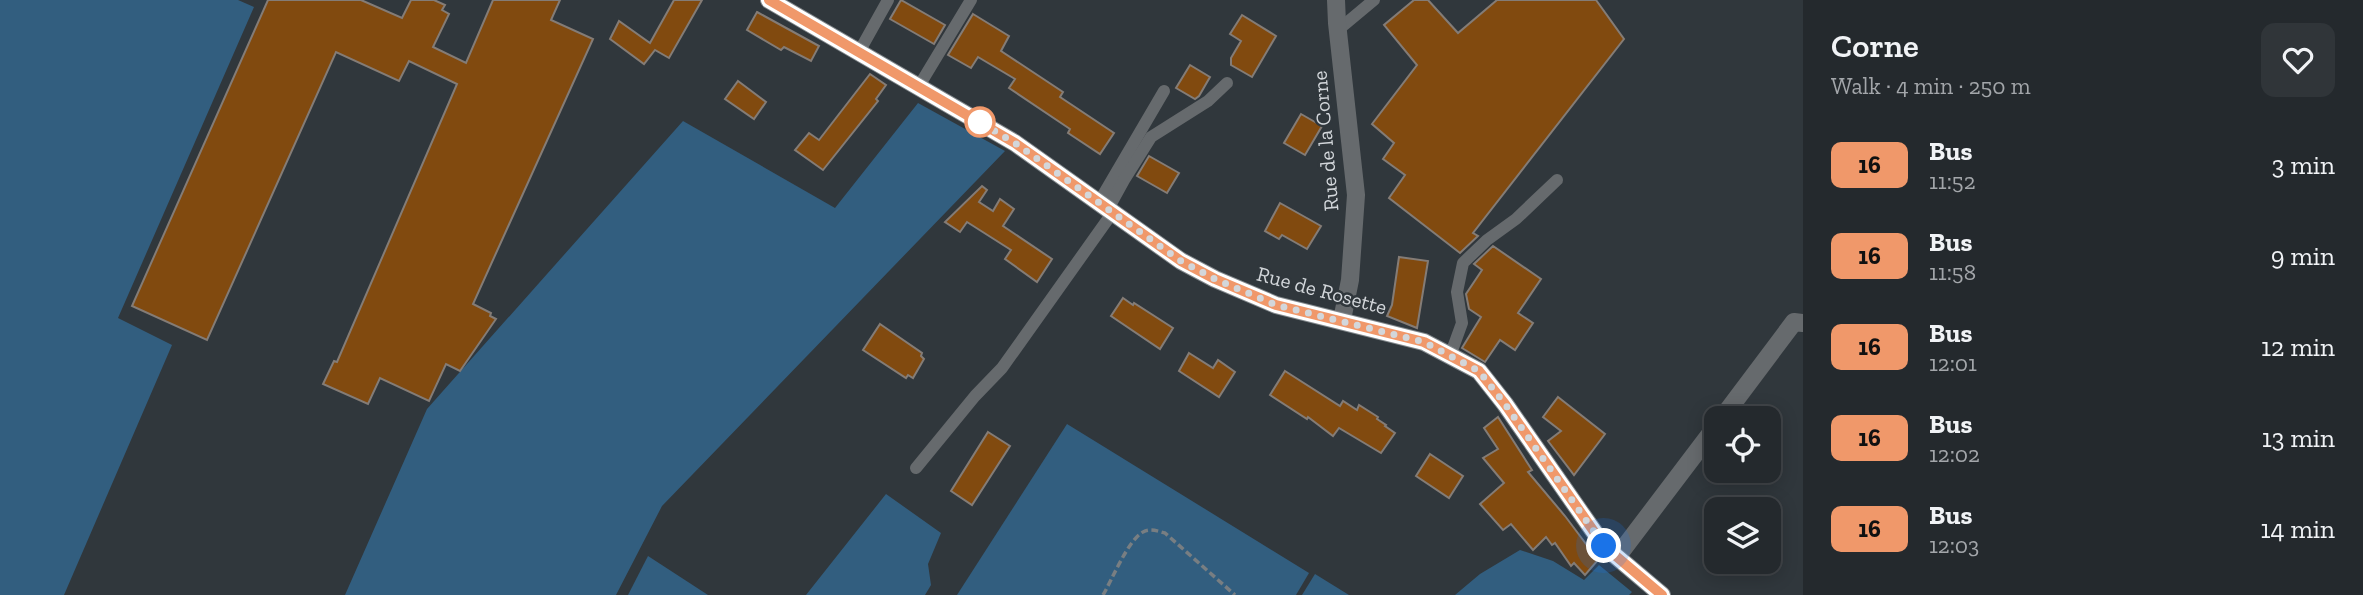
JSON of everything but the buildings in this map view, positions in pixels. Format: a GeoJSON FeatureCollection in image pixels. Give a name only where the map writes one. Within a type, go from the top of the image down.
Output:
{"type":"FeatureCollection","features":[{"type":"Feature","properties":{"kind":"street","name":"Rue de Rosette"},"geometry":{"type":"LineString","coordinates":[[769,0],[1015,143],[1181,261],[1215,279],[1276,305],[1424,342],[1479,371],[1604,546],[1662,595]]}},
{"type":"Feature","properties":{"kind":"street","name":"Rue de la Corne"},"geometry":{"type":"LineString","coordinates":[[1336,0],[1356,195],[1350,280],[1342,320]]}},
{"type":"Feature","properties":{"kind":"street"},"geometry":{"type":"LineString","coordinates":[[1731,406],[1794,322],[1803,323]]}},
{"type":"Feature","properties":{"kind":"street"},"geometry":{"type":"LineString","coordinates":[[1617,557],[1704,442]]}},
{"type":"Feature","properties":{"kind":"lane"},"geometry":{"type":"LineString","coordinates":[[859,52],[888,0]]}},
{"type":"Feature","properties":{"kind":"lane"},"geometry":{"type":"LineString","coordinates":[[919,86],[971,0]]}},
{"type":"Feature","properties":{"kind":"lane"},"geometry":{"type":"LineString","coordinates":[[1338,30],[1374,0]]}},
{"type":"Feature","properties":{"kind":"lane"},"geometry":{"type":"LineString","coordinates":[[916,468],[975,396],[1002,368],[1151,137],[1208,101],[1227,83]]}},
{"type":"Feature","properties":{"kind":"lane"},"geometry":{"type":"LineString","coordinates":[[1107,208],[1164,90]]}},
{"type":"Feature","properties":{"kind":"lane"},"geometry":{"type":"LineString","coordinates":[[1450,355],[1462,323],[1457,292],[1463,263],[1487,240],[1517,219],[1558,180]]}},
{"type":"Feature","properties":{"kind":"path"},"geometry":{"type":"LineString","coordinates":[[1103,595],[1134,540],[1143,531],[1152,530],[1165,533],[1235,595]]}},
{"type":"Feature","properties":{"kind":"shaded area"},"geometry":{"type":"Polygon","coordinates":[[[0,0],[238,0],[254,7],[118,318],[172,345],[64,595],[0,595],[0,0]]]}},
{"type":"Feature","properties":{"kind":"shaded area"},"geometry":{"type":"Polygon","coordinates":[[[918,103],[1005,151],[662,506],[616,595],[345,595],[427,409],[683,121],[835,208],[918,103]]]}},
{"type":"Feature","properties":{"kind":"shaded area"},"geometry":{"type":"Polygon","coordinates":[[[1067,424],[1309,573],[1296,595],[957,595],[1067,424]]]}},
{"type":"Feature","properties":{"kind":"shaded area"},"geometry":{"type":"Polygon","coordinates":[[[886,494],[941,533],[928,564],[931,585],[925,595],[806,595],[886,494]]]}},
{"type":"Feature","properties":{"kind":"shaded area"},"geometry":{"type":"Polygon","coordinates":[[[1520,550],[1553,561],[1584,580],[1599,565],[1632,592],[1629,595],[1455,595],[1480,574],[1520,550]]]}},
{"type":"Feature","properties":{"kind":"shaded area"},"geometry":{"type":"Polygon","coordinates":[[[648,556],[708,595],[628,595],[648,556]]]}},
{"type":"Feature","properties":{"kind":"shaded area"},"geometry":{"type":"Polygon","coordinates":[[[1315,574],[1349,595],[1302,595],[1315,574]]]}},
{"type":"Feature","properties":{"kind":"bus line","name":"16"},"geometry":{"type":"LineString","coordinates":[[769,0],[1015,143],[1181,261],[1215,279],[1276,305],[1424,342],[1479,371],[1604,546],[1662,595]]}},
{"type":"Feature","properties":{"kind":"route"},"geometry":{"type":"LineString","coordinates":[[980,122],[971,117],[1015,143],[1181,261],[1243,293],[1276,305],[1424,342],[1479,371],[1604,546]]}}]}
